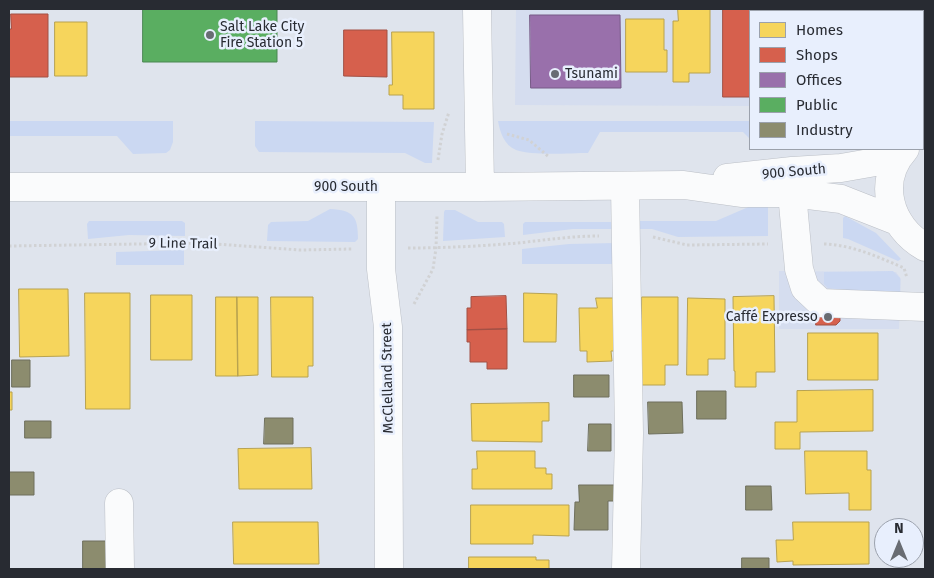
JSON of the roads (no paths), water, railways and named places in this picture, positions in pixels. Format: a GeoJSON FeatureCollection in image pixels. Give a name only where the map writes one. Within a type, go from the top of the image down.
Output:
{"type":"FeatureCollection","features":[{"type":"Feature","properties":{"kind":"street"},"geometry":{"type":"LineString","coordinates":[[477,9],[480,187]]}},
{"type":"Feature","properties":{"kind":"street","name":"900 South"},"geometry":{"type":"LineString","coordinates":[[9,187],[684,185],[740,176],[857,165],[881,161],[901,150]]}},
{"type":"Feature","properties":{"kind":"street"},"geometry":{"type":"LineString","coordinates":[[908,150],[894,165],[890,178],[889,193],[891,207],[897,221],[910,237],[925,247]]}},
{"type":"Feature","properties":{"kind":"street"},"geometry":{"type":"LineString","coordinates":[[792,171],[798,243],[798,269],[805,288],[821,303],[925,307]]}},
{"type":"Feature","properties":{"kind":"street","name":"900 South"},"geometry":{"type":"LineString","coordinates":[[792,171],[841,199],[897,221]]}},
{"type":"Feature","properties":{"kind":"street"},"geometry":{"type":"LineString","coordinates":[[624,186],[629,434],[626,569]]}},
{"type":"Feature","properties":{"kind":"street","name":"McClelland Street"},"geometry":{"type":"LineString","coordinates":[[381,187],[381,269],[388,327],[388,569]]}},
{"type":"Feature","properties":{"kind":"street"},"geometry":{"type":"LineString","coordinates":[[119,503],[120,569]]}},
{"type":"Feature","properties":{"kind":"place","name":"Salt Lake City Fire Station 5"},"geometry":{"type":"Point","coordinates":[210,35]}},
{"type":"Feature","properties":{"kind":"place","name":"Tsunami"},"geometry":{"type":"Point","coordinates":[555,74]}},
{"type":"Feature","properties":{"kind":"place","name":"Caffé Expresso"},"geometry":{"type":"Point","coordinates":[828,317]}}]}
